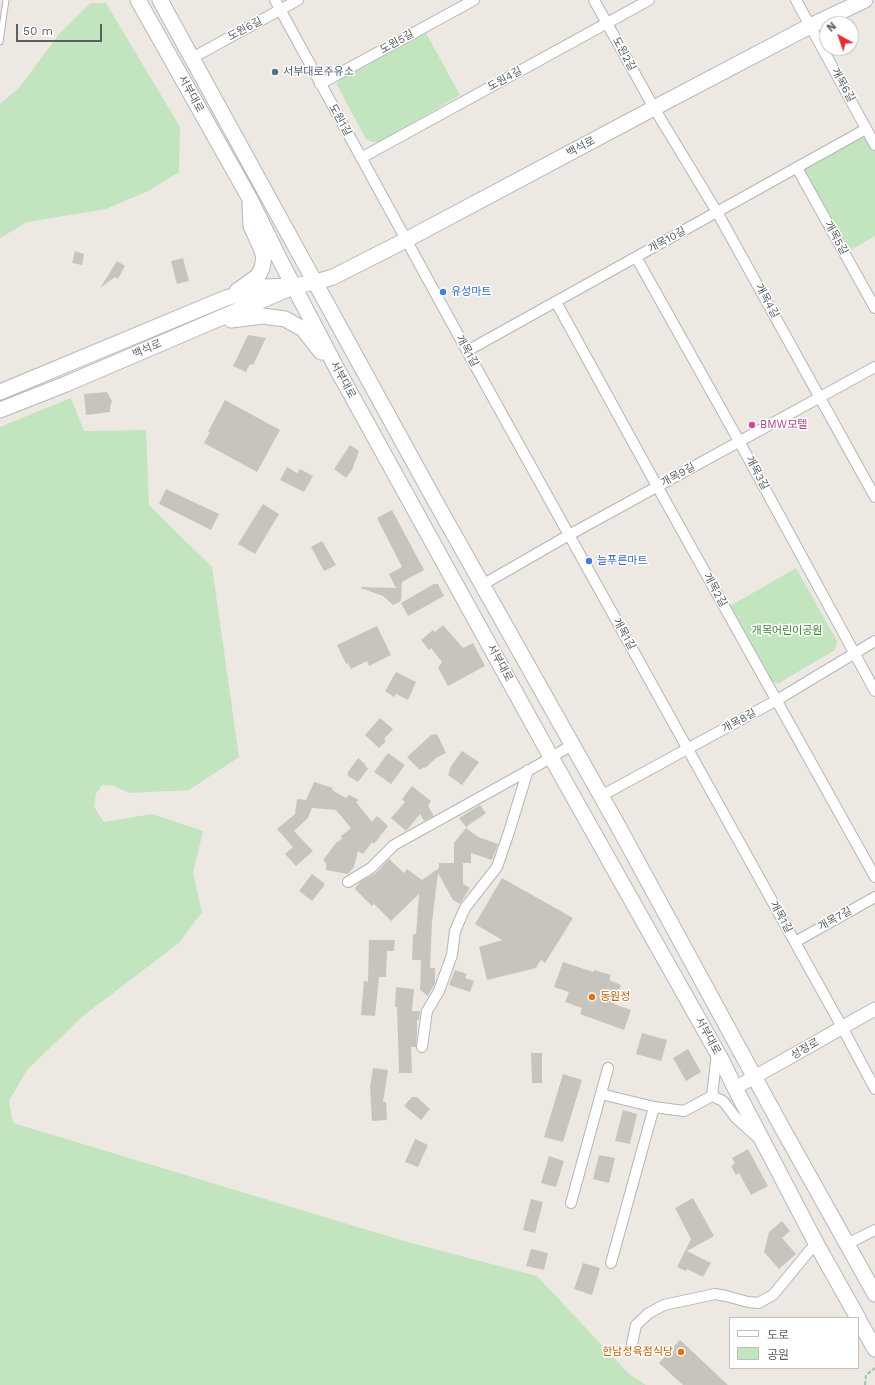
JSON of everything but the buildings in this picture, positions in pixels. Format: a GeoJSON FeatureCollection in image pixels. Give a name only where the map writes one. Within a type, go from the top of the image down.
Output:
{"type":"FeatureCollection","features":[{"type":"Feature","properties":{"kind":"main road","name":"서부대로"},"geometry":{"type":"LineString","coordinates":[[138,0],[250,199],[337,369],[717,1052],[817,1246],[857,1317]]}},
{"type":"Feature","properties":{"kind":"main road","name":"서부대로"},"geometry":{"type":"LineString","coordinates":[[160,0],[316,282],[434,500],[601,796],[875,1294]]}},
{"type":"Feature","properties":{"kind":"main road","name":"백석로"},"geometry":{"type":"LineString","coordinates":[[0,392],[226,298],[264,287],[294,286],[333,277],[406,240],[810,26],[865,0]]}},
{"type":"Feature","properties":{"kind":"main road"},"geometry":{"type":"LineString","coordinates":[[226,298],[258,276],[262,268],[264,257],[251,226],[250,199]]}},
{"type":"Feature","properties":{"kind":"main road","name":"백석로"},"geometry":{"type":"LineString","coordinates":[[0,410],[213,322],[294,286]]}},
{"type":"Feature","properties":{"kind":"main road"},"geometry":{"type":"LineString","coordinates":[[213,322],[263,316],[285,320],[303,329],[318,349],[337,369]]}},
{"type":"Feature","properties":{"kind":"main road","name":"서부대로"},"geometry":{"type":"LineString","coordinates":[[859,1320],[875,1349]]}},
{"type":"Feature","properties":{"kind":"street","name":"도원1길"},"geometry":{"type":"LineString","coordinates":[[274,0],[406,240]]}},
{"type":"Feature","properties":{"kind":"street","name":"도원6길"},"geometry":{"type":"LineString","coordinates":[[192,58],[298,0]]}},
{"type":"Feature","properties":{"kind":"street","name":"도원5길"},"geometry":{"type":"LineString","coordinates":[[320,84],[474,0]]}},
{"type":"Feature","properties":{"kind":"street","name":"도원2길"},"geometry":{"type":"LineString","coordinates":[[594,0],[654,108]]}},
{"type":"Feature","properties":{"kind":"street","name":"도원4길"},"geometry":{"type":"LineString","coordinates":[[361,158],[649,0]]}},
{"type":"Feature","properties":{"kind":"street","name":"개목6길"},"geometry":{"type":"LineString","coordinates":[[796,0],[875,145]]}},
{"type":"Feature","properties":{"kind":"street","name":"개목4길"},"geometry":{"type":"LineString","coordinates":[[654,108],[717,212],[875,497]]}},
{"type":"Feature","properties":{"kind":"street","name":"개목10길"},"geometry":{"type":"LineString","coordinates":[[467,351],[866,129]]}},
{"type":"Feature","properties":{"kind":"street","name":"개목5길"},"geometry":{"type":"LineString","coordinates":[[797,168],[875,308]]}},
{"type":"Feature","properties":{"kind":"street","name":"개목1길"},"geometry":{"type":"LineString","coordinates":[[406,240],[875,1089]]}},
{"type":"Feature","properties":{"kind":"street","name":"개목3길"},"geometry":{"type":"LineString","coordinates":[[636,257],[739,441],[875,690]]}},
{"type":"Feature","properties":{"kind":"street","name":"개목2길"},"geometry":{"type":"LineString","coordinates":[[556,302],[875,877]]}},
{"type":"Feature","properties":{"kind":"street","name":"개목9길"},"geometry":{"type":"LineString","coordinates":[[482,585],[657,486],[875,367]]}},
{"type":"Feature","properties":{"kind":"street","name":"개목8길"},"geometry":{"type":"LineString","coordinates":[[601,796],[777,700],[854,653],[875,642]]}},
{"type":"Feature","properties":{"kind":"street"},"geometry":{"type":"LineString","coordinates":[[348,882],[371,868],[394,845],[572,745]]}},
{"type":"Feature","properties":{"kind":"street"},"geometry":{"type":"LineString","coordinates":[[422,1047],[427,1011],[440,991],[452,955],[455,931],[465,908],[497,867],[528,770]]}},
{"type":"Feature","properties":{"kind":"street","name":"개목7길"},"geometry":{"type":"LineString","coordinates":[[795,942],[875,897]]}},
{"type":"Feature","properties":{"kind":"street","name":"성정로"},"geometry":{"type":"LineString","coordinates":[[735,1088],[875,1009]]}},
{"type":"Feature","properties":{"kind":"street"},"geometry":{"type":"LineString","coordinates":[[712,1096],[717,1052]]}},
{"type":"Feature","properties":{"kind":"street"},"geometry":{"type":"LineString","coordinates":[[571,1203],[608,1068]]}},
{"type":"Feature","properties":{"kind":"street"},"geometry":{"type":"LineString","coordinates":[[601,1094],[654,1107],[684,1111],[712,1096]]}},
{"type":"Feature","properties":{"kind":"street"},"geometry":{"type":"LineString","coordinates":[[712,1096],[723,1101],[736,1118],[763,1142]]}},
{"type":"Feature","properties":{"kind":"street"},"geometry":{"type":"LineString","coordinates":[[611,1263],[654,1107]]}},
{"type":"Feature","properties":{"kind":"street"},"geometry":{"type":"LineString","coordinates":[[847,1244],[875,1230]]}},
{"type":"Feature","properties":{"kind":"street"},"geometry":{"type":"LineString","coordinates":[[632,1344],[636,1325],[648,1313],[664,1305],[715,1294],[758,1303],[773,1295],[810,1250],[817,1246]]}},
{"type":"Feature","properties":{"kind":"lane"},"geometry":{"type":"LineString","coordinates":[[0,42],[6,0]]}},
{"type":"Feature","properties":{"kind":"path"},"geometry":{"type":"LineString","coordinates":[[865,1385],[866,1375],[875,1368]]}},
{"type":"Feature","properties":{"kind":"green space"},"geometry":{"type":"Polygon","coordinates":[[[90,3],[106,3],[180,127],[179,172],[148,191],[106,209],[27,222],[0,238],[0,104],[19,88],[59,34],[90,3]]]}},
{"type":"Feature","properties":{"kind":"green space"},"geometry":{"type":"Polygon","coordinates":[[[425,31],[460,95],[379,142],[372,142],[366,139],[337,85],[339,78],[425,31]]]}},
{"type":"Feature","properties":{"kind":"green space"},"geometry":{"type":"Polygon","coordinates":[[[867,134],[875,148],[875,236],[847,252],[802,169],[867,134]]]}},
{"type":"Feature","properties":{"kind":"green space"},"geometry":{"type":"Polygon","coordinates":[[[71,398],[84,431],[146,430],[149,505],[212,567],[239,757],[189,790],[130,793],[114,786],[102,785],[96,794],[94,807],[104,822],[152,814],[203,831],[193,873],[202,912],[179,943],[83,1016],[27,1070],[9,1101],[13,1123],[404,1241],[537,1276],[629,1374],[646,1385],[0,1385],[0,427],[71,398]]]}},
{"type":"Feature","properties":{"kind":"green space","name":"개목어린이공원"},"geometry":{"type":"Polygon","coordinates":[[[796,568],[837,641],[835,650],[779,683],[771,682],[730,606],[796,568]]]}},
{"type":"Feature","properties":{"kind":"place","name":"서부대로주유소"},"geometry":{"type":"Point","coordinates":[275,72]}},
{"type":"Feature","properties":{"kind":"place","name":"유성마트"},"geometry":{"type":"Point","coordinates":[443,292]}},
{"type":"Feature","properties":{"kind":"place","name":"BMW모텔"},"geometry":{"type":"Point","coordinates":[752,425]}},
{"type":"Feature","properties":{"kind":"place","name":"늘푸른마트"},"geometry":{"type":"Point","coordinates":[589,561]}},
{"type":"Feature","properties":{"kind":"place","name":"동원정"},"geometry":{"type":"Point","coordinates":[592,997]}},
{"type":"Feature","properties":{"kind":"place","name":"한남정육점식당"},"geometry":{"type":"Point","coordinates":[681,1352]}}]}
